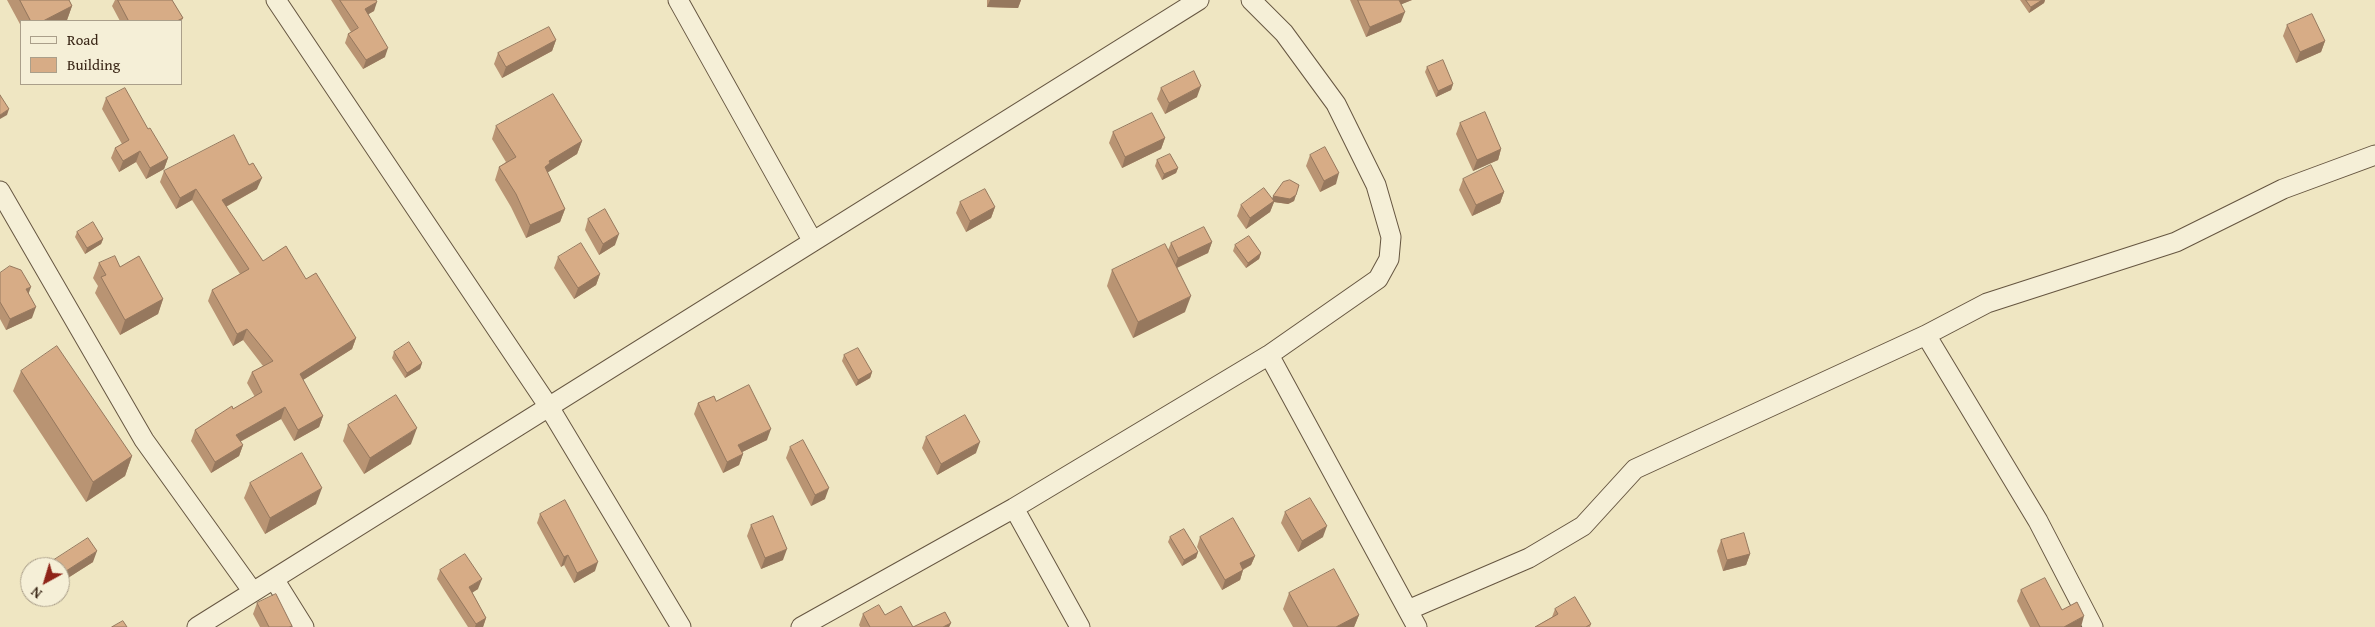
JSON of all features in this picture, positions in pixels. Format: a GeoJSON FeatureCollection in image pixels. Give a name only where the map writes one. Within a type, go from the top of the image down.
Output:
{"type":"FeatureCollection","features":[{"type":"Feature","properties":{"kind":"street"},"geometry":{"type":"LineString","coordinates":[[276,0],[549,407],[681,627]]}},
{"type":"Feature","properties":{"kind":"street"},"geometry":{"type":"LineString","coordinates":[[678,0],[812,240]]}},
{"type":"Feature","properties":{"kind":"street"},"geometry":{"type":"LineString","coordinates":[[197,627],[812,240],[1199,0]]}},
{"type":"Feature","properties":{"kind":"street"},"geometry":{"type":"LineString","coordinates":[[801,627],[1014,508],[1269,355],[1378,279],[1390,259],[1392,237],[1376,185],[1336,104],[1284,33],[1251,0]]}},
{"type":"Feature","properties":{"kind":"street"},"geometry":{"type":"LineString","coordinates":[[1408,610],[1529,558],[1583,526],[1635,469],[1926,336],[1987,303],[2176,242],[2283,189],[2375,156]]}},
{"type":"Feature","properties":{"kind":"street"},"geometry":{"type":"LineString","coordinates":[[0,191],[144,440],[253,592]]}},
{"type":"Feature","properties":{"kind":"street"},"geometry":{"type":"LineString","coordinates":[[1926,336],[2038,521],[2093,627]]}},
{"type":"Feature","properties":{"kind":"street"},"geometry":{"type":"LineString","coordinates":[[1269,355],[1417,627]]}},
{"type":"Feature","properties":{"kind":"street"},"geometry":{"type":"LineString","coordinates":[[1014,508],[1080,627]]}},
{"type":"Feature","properties":{"kind":"street"},"geometry":{"type":"LineString","coordinates":[[274,579],[304,627]]}},
{"type":"Feature","properties":{"kind":"building"},"geometry":{"type":"Polygon","coordinates":[[[20,0],[69,0],[72,6],[45,20],[30,20],[20,0]]]}},
{"type":"Feature","properties":{"kind":"building"},"geometry":{"type":"Polygon","coordinates":[[[118,0],[172,0],[183,18],[179,20],[128,20],[118,0]]]}},
{"type":"Feature","properties":{"kind":"building"},"geometry":{"type":"Polygon","coordinates":[[[340,0],[376,0],[377,2],[365,9],[388,48],[366,60],[348,34],[358,28],[340,0]]]}},
{"type":"Feature","properties":{"kind":"building"},"geometry":{"type":"Polygon","coordinates":[[[1358,0],[1399,0],[1405,12],[1370,27],[1358,0]]]}},
{"type":"Feature","properties":{"kind":"building"},"geometry":{"type":"Polygon","coordinates":[[[2026,0],[2042,0],[2031,7],[2026,0]]]}},
{"type":"Feature","properties":{"kind":"building"},"geometry":{"type":"Polygon","coordinates":[[[2312,14],[2325,41],[2300,52],[2287,25],[2312,14]]]}},
{"type":"Feature","properties":{"kind":"building"},"geometry":{"type":"Polygon","coordinates":[[[549,27],[556,40],[506,67],[498,53],[549,27]]]}},
{"type":"Feature","properties":{"kind":"building"},"geometry":{"type":"Polygon","coordinates":[[[1443,60],[1453,84],[1438,91],[1427,67],[1443,60]]]}},
{"type":"Feature","properties":{"kind":"building"},"geometry":{"type":"Polygon","coordinates":[[[1194,71],[1201,86],[1169,103],[1161,88],[1194,71]]]}},
{"type":"Feature","properties":{"kind":"building"},"geometry":{"type":"Polygon","coordinates":[[[125,88],[148,129],[150,128],[168,158],[150,168],[140,151],[123,161],[115,148],[129,140],[106,98],[125,88]]]}},
{"type":"Feature","properties":{"kind":"building"},"geometry":{"type":"Polygon","coordinates":[[[553,94],[582,141],[549,161],[550,163],[545,167],[565,209],[530,225],[516,194],[499,167],[516,157],[496,126],[553,94]]]}},
{"type":"Feature","properties":{"kind":"building"},"geometry":{"type":"Polygon","coordinates":[[[0,95],[9,109],[0,115],[0,95]]]}},
{"type":"Feature","properties":{"kind":"building"},"geometry":{"type":"Polygon","coordinates":[[[1485,112],[1501,149],[1477,160],[1460,123],[1485,112]]]}},
{"type":"Feature","properties":{"kind":"building"},"geometry":{"type":"Polygon","coordinates":[[[1152,113],[1165,138],[1125,157],[1113,132],[1152,113]]]}},
{"type":"Feature","properties":{"kind":"building"},"geometry":{"type":"Polygon","coordinates":[[[234,135],[249,165],[253,163],[262,178],[222,200],[263,261],[286,246],[306,279],[316,273],[356,338],[300,374],[323,416],[298,430],[285,407],[236,435],[243,445],[215,462],[195,430],[232,406],[233,409],[262,392],[252,372],[273,361],[247,329],[237,334],[212,290],[249,269],[196,189],[180,198],[164,171],[234,135]]]}},
{"type":"Feature","properties":{"kind":"building"},"geometry":{"type":"Polygon","coordinates":[[[1325,147],[1339,173],[1324,181],[1310,155],[1325,147]]]}},
{"type":"Feature","properties":{"kind":"building"},"geometry":{"type":"Polygon","coordinates":[[[1170,154],[1178,168],[1164,174],[1157,160],[1170,154]]]}},
{"type":"Feature","properties":{"kind":"building"},"geometry":{"type":"Polygon","coordinates":[[[1491,165],[1504,192],[1476,205],[1463,179],[1491,165]]]}},
{"type":"Feature","properties":{"kind":"building"},"geometry":{"type":"Polygon","coordinates":[[[1290,180],[1299,185],[1296,195],[1290,199],[1273,196],[1283,182],[1290,180]]]}},
{"type":"Feature","properties":{"kind":"building"},"geometry":{"type":"Polygon","coordinates":[[[1264,188],[1274,201],[1250,218],[1241,205],[1264,188]]]}},
{"type":"Feature","properties":{"kind":"building"},"geometry":{"type":"Polygon","coordinates":[[[985,189],[995,207],[970,221],[960,202],[985,189]]]}},
{"type":"Feature","properties":{"kind":"building"},"geometry":{"type":"Polygon","coordinates":[[[605,209],[619,234],[603,244],[588,219],[605,209]]]}},
{"type":"Feature","properties":{"kind":"building"},"geometry":{"type":"Polygon","coordinates":[[[93,222],[103,239],[87,248],[77,232],[93,222]]]}},
{"type":"Feature","properties":{"kind":"building"},"geometry":{"type":"Polygon","coordinates":[[[1204,227],[1212,242],[1178,258],[1171,243],[1204,227]]]}},
{"type":"Feature","properties":{"kind":"building"},"geometry":{"type":"Polygon","coordinates":[[[1249,236],[1261,253],[1248,263],[1235,245],[1249,236]]]}},
{"type":"Feature","properties":{"kind":"building"},"geometry":{"type":"Polygon","coordinates":[[[581,243],[600,274],[578,288],[558,257],[581,243]]]}},
{"type":"Feature","properties":{"kind":"building"},"geometry":{"type":"Polygon","coordinates":[[[1165,244],[1191,296],[1138,322],[1112,270],[1165,244]]]}},
{"type":"Feature","properties":{"kind":"building"},"geometry":{"type":"Polygon","coordinates":[[[115,256],[120,267],[139,256],[163,299],[125,320],[101,277],[106,275],[99,263],[115,256]]]}},
{"type":"Feature","properties":{"kind":"building"},"geometry":{"type":"Polygon","coordinates":[[[10,266],[21,270],[31,287],[26,289],[36,307],[10,319],[0,302],[0,273],[10,266]]]}},
{"type":"Feature","properties":{"kind":"building"},"geometry":{"type":"Polygon","coordinates":[[[409,342],[422,363],[407,373],[394,352],[409,342]]]}},
{"type":"Feature","properties":{"kind":"building"},"geometry":{"type":"Polygon","coordinates":[[[57,346],[132,456],[93,482],[21,371],[57,346]]]}},
{"type":"Feature","properties":{"kind":"building"},"geometry":{"type":"Polygon","coordinates":[[[858,348],[872,372],[858,380],[844,355],[858,348]]]}},
{"type":"Feature","properties":{"kind":"building"},"geometry":{"type":"Polygon","coordinates":[[[749,385],[771,429],[738,445],[743,454],[727,462],[698,403],[714,396],[716,401],[749,385]]]}},
{"type":"Feature","properties":{"kind":"building"},"geometry":{"type":"Polygon","coordinates":[[[396,395],[417,428],[370,458],[348,425],[396,395]]]}},
{"type":"Feature","properties":{"kind":"building"},"geometry":{"type":"Polygon","coordinates":[[[965,415],[980,442],[941,464],[926,437],[965,415]]]}},
{"type":"Feature","properties":{"kind":"building"},"geometry":{"type":"Polygon","coordinates":[[[803,440],[829,488],[815,495],[790,447],[803,440]]]}},
{"type":"Feature","properties":{"kind":"building"},"geometry":{"type":"Polygon","coordinates":[[[302,453],[322,488],[270,518],[250,483],[302,453]]]}},
{"type":"Feature","properties":{"kind":"building"},"geometry":{"type":"Polygon","coordinates":[[[1310,498],[1327,526],[1302,541],[1285,512],[1310,498]]]}},
{"type":"Feature","properties":{"kind":"building"},"geometry":{"type":"Polygon","coordinates":[[[565,500],[598,562],[577,573],[568,555],[564,557],[540,514],[565,500]]]}},
{"type":"Feature","properties":{"kind":"building"},"geometry":{"type":"Polygon","coordinates":[[[773,516],[787,549],[765,558],[751,525],[773,516]]]}},
{"type":"Feature","properties":{"kind":"building"},"geometry":{"type":"Polygon","coordinates":[[[1233,518],[1255,556],[1240,563],[1243,570],[1225,580],[1200,537],[1233,518]]]}},
{"type":"Feature","properties":{"kind":"building"},"geometry":{"type":"Polygon","coordinates":[[[1184,529],[1198,552],[1184,560],[1170,537],[1184,529]]]}},
{"type":"Feature","properties":{"kind":"building"},"geometry":{"type":"Polygon","coordinates":[[[1744,533],[1750,554],[1727,560],[1721,540],[1744,533]]]}},
{"type":"Feature","properties":{"kind":"building"},"geometry":{"type":"Polygon","coordinates":[[[88,538],[97,551],[70,568],[70,557],[59,557],[88,538]]]}},
{"type":"Feature","properties":{"kind":"building"},"geometry":{"type":"Polygon","coordinates":[[[465,554],[482,579],[469,587],[486,618],[476,624],[440,570],[465,554]]]}},
{"type":"Feature","properties":{"kind":"building"},"geometry":{"type":"Polygon","coordinates":[[[1334,569],[1359,615],[1336,627],[1308,627],[1289,593],[1334,569]]]}},
{"type":"Feature","properties":{"kind":"building"},"geometry":{"type":"Polygon","coordinates":[[[2045,578],[2062,610],[2077,602],[2084,616],[2064,627],[2040,627],[2021,590],[2045,578]]]}},
{"type":"Feature","properties":{"kind":"building"},"geometry":{"type":"Polygon","coordinates":[[[276,594],[292,626],[269,627],[257,603],[276,594]]]}},
{"type":"Feature","properties":{"kind":"building"},"geometry":{"type":"Polygon","coordinates":[[[1575,597],[1591,624],[1586,627],[1535,627],[1558,614],[1555,609],[1575,597]]]}},
{"type":"Feature","properties":{"kind":"building"},"geometry":{"type":"Polygon","coordinates":[[[879,605],[885,615],[901,606],[913,627],[870,627],[863,614],[879,605]]]}},
{"type":"Feature","properties":{"kind":"building"},"geometry":{"type":"Polygon","coordinates":[[[945,612],[951,623],[943,627],[913,627],[945,612]]]}},
{"type":"Feature","properties":{"kind":"building"},"geometry":{"type":"Polygon","coordinates":[[[123,621],[127,627],[112,627],[123,621]]]}}]}
